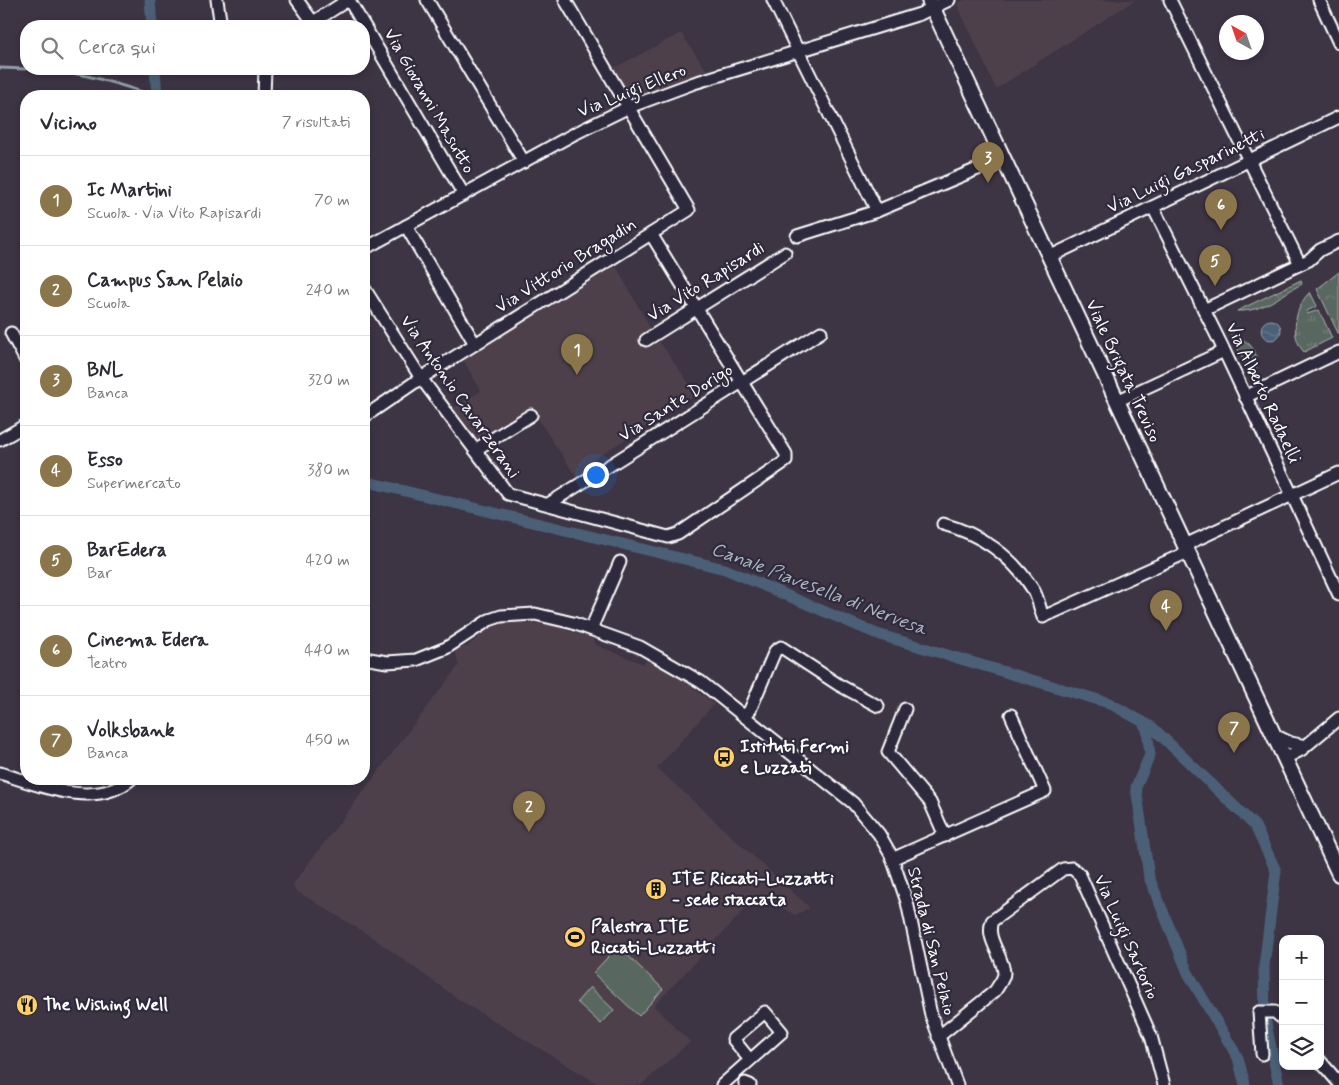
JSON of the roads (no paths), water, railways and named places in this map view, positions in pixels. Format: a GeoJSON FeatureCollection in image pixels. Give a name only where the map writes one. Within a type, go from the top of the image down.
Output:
{"type":"FeatureCollection","features":[{"type":"Feature","properties":{"kind":"main road","name":"Viale Brigata Treviso"},"geometry":{"type":"LineString","coordinates":[[931,4],[1339,874]]}},
{"type":"Feature","properties":{"kind":"street"},"geometry":{"type":"LineString","coordinates":[[217,0],[220,20]]}},
{"type":"Feature","properties":{"kind":"street"},"geometry":{"type":"LineString","coordinates":[[297,0],[308,20]]}},
{"type":"Feature","properties":{"kind":"street"},"geometry":{"type":"LineString","coordinates":[[316,20],[349,0]]}},
{"type":"Feature","properties":{"kind":"street","name":"Via Giovanni Masutto"},"geometry":{"type":"LineString","coordinates":[[349,0],[361,20]]}},
{"type":"Feature","properties":{"kind":"street"},"geometry":{"type":"LineString","coordinates":[[427,0],[524,162]]}},
{"type":"Feature","properties":{"kind":"street"},"geometry":{"type":"LineString","coordinates":[[565,0],[629,107]]}},
{"type":"Feature","properties":{"kind":"street"},"geometry":{"type":"LineString","coordinates":[[773,0],[876,211]]}},
{"type":"Feature","properties":{"kind":"street","name":"Via Luigi Ellero"},"geometry":{"type":"LineString","coordinates":[[370,246],[629,107],[694,83],[798,51],[931,4],[949,0]]}},
{"type":"Feature","properties":{"kind":"street"},"geometry":{"type":"LineString","coordinates":[[1170,0],[1300,264]]}},
{"type":"Feature","properties":{"kind":"street"},"geometry":{"type":"LineString","coordinates":[[1319,0],[1339,43]]}},
{"type":"Feature","properties":{"kind":"street","name":"Via Giovanni Masutto"},"geometry":{"type":"LineString","coordinates":[[370,35],[464,194]]}},
{"type":"Feature","properties":{"kind":"street"},"geometry":{"type":"LineString","coordinates":[[264,90],[265,75]]}},
{"type":"Feature","properties":{"kind":"street","name":"Via Vittorio Bragadin"},"geometry":{"type":"LineString","coordinates":[[370,414],[421,378],[689,210],[629,107]]}},
{"type":"Feature","properties":{"kind":"street","name":"Via Luigi Gasparinetti"},"geometry":{"type":"LineString","coordinates":[[1049,257],[1339,117]]}},
{"type":"Feature","properties":{"kind":"street"},"geometry":{"type":"LineString","coordinates":[[797,236],[876,211],[1004,158]]}},
{"type":"Feature","properties":{"kind":"street","name":"Via Alberto Radaelli"},"geometry":{"type":"LineString","coordinates":[[1153,207],[1224,350],[1339,594]]}},
{"type":"Feature","properties":{"kind":"street"},"geometry":{"type":"LineString","coordinates":[[406,226],[475,344]]}},
{"type":"Feature","properties":{"kind":"street"},"geometry":{"type":"LineString","coordinates":[[651,234],[741,382]]}},
{"type":"Feature","properties":{"kind":"street"},"geometry":{"type":"LineString","coordinates":[[1204,310],[1300,264],[1320,250],[1339,241]]}},
{"type":"Feature","properties":{"kind":"street","name":"Via Vito Rapisardi"},"geometry":{"type":"LineString","coordinates":[[646,340],[784,253]]}},
{"type":"Feature","properties":{"kind":"street","name":"Via Antonio Cavarzerani"},"geometry":{"type":"LineString","coordinates":[[370,297],[421,378],[508,494],[668,536],[678,534],[786,461],[786,454],[741,382]]}},
{"type":"Feature","properties":{"kind":"street","name":"Via Sante Dorigo"},"geometry":{"type":"LineString","coordinates":[[550,504],[821,332]]}},
{"type":"Feature","properties":{"kind":"street"},"geometry":{"type":"LineString","coordinates":[[10,333],[20,350]]}},
{"type":"Feature","properties":{"kind":"street"},"geometry":{"type":"LineString","coordinates":[[1117,401],[1224,350]]}},
{"type":"Feature","properties":{"kind":"street"},"geometry":{"type":"LineString","coordinates":[[1245,397],[1339,352]]}},
{"type":"Feature","properties":{"kind":"street"},"geometry":{"type":"LineString","coordinates":[[475,450],[531,415]]}},
{"type":"Feature","properties":{"kind":"street"},"geometry":{"type":"LineString","coordinates":[[0,440],[20,429]]}},
{"type":"Feature","properties":{"kind":"street"},"geometry":{"type":"LineString","coordinates":[[943,524],[962,529],[994,546],[1035,592],[1043,617],[1186,549],[1210,534],[1339,473]]}},
{"type":"Feature","properties":{"kind":"street"},"geometry":{"type":"LineString","coordinates":[[591,629],[620,562]]}},
{"type":"Feature","properties":{"kind":"street","name":"Strada di San Pelaio"},"geometry":{"type":"LineString","coordinates":[[370,659],[400,662],[431,656],[489,620],[516,614],[535,614],[556,618],[591,629],[640,648],[671,663],[701,682],[746,716],[863,813],[880,834],[892,859],[907,902],[927,999],[938,1037],[958,1085]]}},
{"type":"Feature","properties":{"kind":"street"},"geometry":{"type":"LineString","coordinates":[[746,716],[776,651],[781,647],[839,685],[878,706]]}},
{"type":"Feature","properties":{"kind":"street"},"geometry":{"type":"LineString","coordinates":[[905,709],[888,752],[930,802],[945,836]]}},
{"type":"Feature","properties":{"kind":"street"},"geometry":{"type":"LineString","coordinates":[[892,859],[1045,791],[1011,715]]}},
{"type":"Feature","properties":{"kind":"street"},"geometry":{"type":"LineString","coordinates":[[1285,758],[1306,746],[1339,718]]}},
{"type":"Feature","properties":{"kind":"street"},"geometry":{"type":"LineString","coordinates":[[1274,735],[1292,743],[1306,746]]}},
{"type":"Feature","properties":{"kind":"street"},"geometry":{"type":"LineString","coordinates":[[0,773],[20,779]]}},
{"type":"Feature","properties":{"kind":"street"},"geometry":{"type":"LineString","coordinates":[[42,785],[88,794],[116,788],[121,785]]}},
{"type":"Feature","properties":{"kind":"street","name":"Via Luigi Sartorio"},"geometry":{"type":"LineString","coordinates":[[938,1037],[995,991],[1000,983],[1004,974],[989,929],[992,921],[1063,868],[1072,868],[1080,875],[1151,1036],[1164,1085]]}},
{"type":"Feature","properties":{"kind":"street"},"geometry":{"type":"LineString","coordinates":[[1262,1054],[1259,1012],[1267,1011],[1279,1017]]}},
{"type":"Feature","properties":{"kind":"street"},"geometry":{"type":"LineString","coordinates":[[722,1085],[750,1060]]}},
{"type":"Feature","properties":{"kind":"street"},"geometry":{"type":"LineString","coordinates":[[1324,1066],[1339,1083]]}},
{"type":"Feature","properties":{"kind":"water"},"geometry":{"type":"Polygon","coordinates":[[[1271,320],[1278,323],[1281,330],[1278,337],[1271,340],[1264,337],[1261,330],[1264,323],[1271,320]]]}},
{"type":"Feature","properties":{"kind":"waterway","name":"Canale Piavesella di Nervesa"},"geometry":{"type":"LineString","coordinates":[[150,0],[152,20]]}},
{"type":"Feature","properties":{"kind":"waterway"},"geometry":{"type":"LineString","coordinates":[[0,68],[20,69]]}},
{"type":"Feature","properties":{"kind":"waterway"},"geometry":{"type":"LineString","coordinates":[[80,75],[136,90]]}},
{"type":"Feature","properties":{"kind":"waterway","name":"Canale Piavesella di Nervesa"},"geometry":{"type":"LineString","coordinates":[[155,75],[157,90]]}},
{"type":"Feature","properties":{"kind":"waterway","name":"Canale Piavesella di Nervesa"},"geometry":{"type":"LineString","coordinates":[[370,482],[725,569],[877,634],[1109,703],[1152,727],[1255,826],[1276,871],[1264,966],[1265,1019],[1279,1085]]}},
{"type":"Feature","properties":{"kind":"waterway","name":"Canale Piavesella di Nervesa"},"geometry":{"type":"LineString","coordinates":[[1142,721],[1147,729],[1150,755],[1136,787],[1149,877],[1188,973],[1238,1058],[1245,1085]]}},
{"type":"Feature","properties":{"kind":"place","name":"BNL"},"geometry":{"type":"Point","coordinates":[988,183]}},
{"type":"Feature","properties":{"kind":"place","name":"Cinema Edera"},"geometry":{"type":"Point","coordinates":[1221,230]}},
{"type":"Feature","properties":{"kind":"place","name":"BarEdera"},"geometry":{"type":"Point","coordinates":[1215,286]}},
{"type":"Feature","properties":{"kind":"place","name":"Ic Martini"},"geometry":{"type":"Point","coordinates":[577,375]}},
{"type":"Feature","properties":{"kind":"place","name":"Esso"},"geometry":{"type":"Point","coordinates":[1166,631]}},
{"type":"Feature","properties":{"kind":"place","name":"Volksbank"},"geometry":{"type":"Point","coordinates":[1234,753]}},
{"type":"Feature","properties":{"kind":"place","name":"Istituti Fermi e Luzzati"},"geometry":{"type":"Point","coordinates":[724,757]}},
{"type":"Feature","properties":{"kind":"place","name":"Campus San Pelaio"},"geometry":{"type":"Point","coordinates":[529,832]}},
{"type":"Feature","properties":{"kind":"place","name":"ITE Riccati-Luzzatti - sede staccata"},"geometry":{"type":"Point","coordinates":[656,889]}},
{"type":"Feature","properties":{"kind":"place","name":"Palestra ITE Riccati-Luzzatti"},"geometry":{"type":"Point","coordinates":[575,937]}},
{"type":"Feature","properties":{"kind":"place","name":"The Wishing Well"},"geometry":{"type":"Point","coordinates":[27,1005]}}]}
